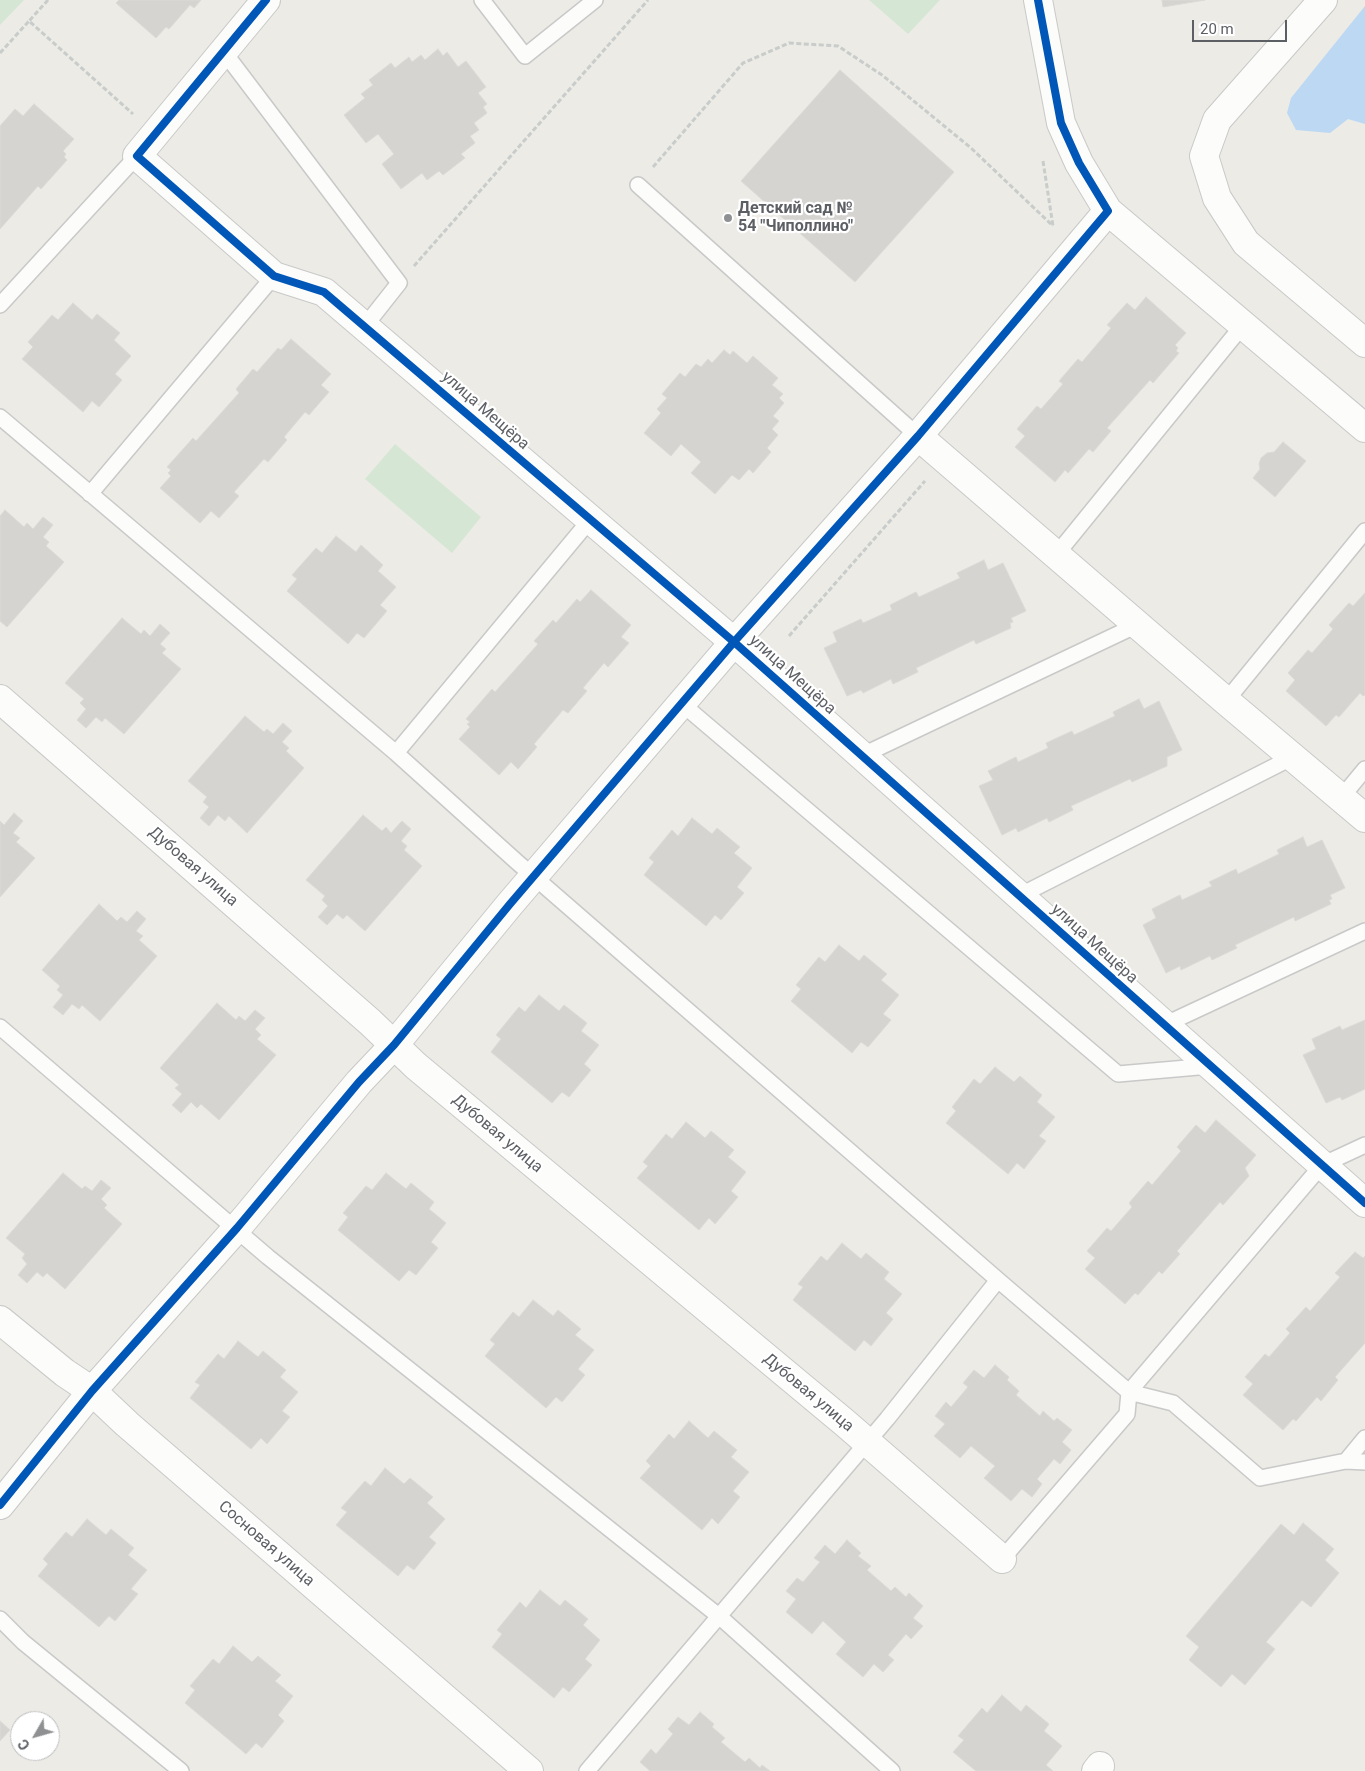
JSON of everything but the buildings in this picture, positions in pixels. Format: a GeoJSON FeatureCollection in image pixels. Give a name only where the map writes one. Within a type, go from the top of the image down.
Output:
{"type":"FeatureCollection","features":[{"type":"Feature","properties":{"kind":"street"},"geometry":{"type":"LineString","coordinates":[[137,156],[266,0]]}},
{"type":"Feature","properties":{"kind":"street"},"geometry":{"type":"LineString","coordinates":[[1038,0],[1061,124],[1079,163],[1108,211],[1365,428]]}},
{"type":"Feature","properties":{"kind":"street"},"geometry":{"type":"LineString","coordinates":[[1323,0],[1217,120],[1204,156],[1216,198],[1246,243],[1365,343]]}},
{"type":"Feature","properties":{"kind":"street","name":"улица Мещёра"},"geometry":{"type":"LineString","coordinates":[[137,156],[274,276],[324,292],[364,326],[734,642],[1365,1203]]}},
{"type":"Feature","properties":{"kind":"street"},"geometry":{"type":"LineString","coordinates":[[0,1505],[92,1391],[237,1228],[359,1082],[394,1045],[681,703],[918,436],[1108,211]]}},
{"type":"Feature","properties":{"kind":"street"},"geometry":{"type":"LineString","coordinates":[[918,436],[1365,818]]}},
{"type":"Feature","properties":{"kind":"street","name":"Дубовая улица"},"geometry":{"type":"LineString","coordinates":[[0,699],[394,1045],[866,1441],[1002,1559]]}},
{"type":"Feature","properties":{"kind":"street","name":"Сосновая улица"},"geometry":{"type":"LineString","coordinates":[[0,1320],[65,1374],[92,1391],[127,1424],[529,1771]]}},
{"type":"Feature","properties":{"kind":"lane"},"geometry":{"type":"LineString","coordinates":[[482,0],[526,56],[595,0]]}},
{"type":"Feature","properties":{"kind":"lane"},"geometry":{"type":"LineString","coordinates":[[224,52],[399,283],[364,326]]}},
{"type":"Feature","properties":{"kind":"lane"},"geometry":{"type":"LineString","coordinates":[[0,305],[137,156]]}},
{"type":"Feature","properties":{"kind":"lane"},"geometry":{"type":"LineString","coordinates":[[638,185],[918,436]]}},
{"type":"Feature","properties":{"kind":"lane"},"geometry":{"type":"LineString","coordinates":[[90,494],[274,276]]}},
{"type":"Feature","properties":{"kind":"lane"},"geometry":{"type":"LineString","coordinates":[[1056,555],[1243,325]]}},
{"type":"Feature","properties":{"kind":"lane"},"geometry":{"type":"LineString","coordinates":[[0,417],[396,753],[517,862],[1129,1392],[1173,1403],[1260,1478],[1346,1461],[1365,1462]]}},
{"type":"Feature","properties":{"kind":"lane"},"geometry":{"type":"LineString","coordinates":[[396,753],[590,520]]}},
{"type":"Feature","properties":{"kind":"lane"},"geometry":{"type":"LineString","coordinates":[[1226,701],[1365,531]]}},
{"type":"Feature","properties":{"kind":"lane"},"geometry":{"type":"LineString","coordinates":[[861,756],[1137,625]]}},
{"type":"Feature","properties":{"kind":"lane"},"geometry":{"type":"LineString","coordinates":[[681,703],[1118,1074],[1210,1066]]}},
{"type":"Feature","properties":{"kind":"lane"},"geometry":{"type":"LineString","coordinates":[[1019,896],[1292,757]]}},
{"type":"Feature","properties":{"kind":"lane"},"geometry":{"type":"LineString","coordinates":[[1341,798],[1365,769]]}},
{"type":"Feature","properties":{"kind":"lane"},"geometry":{"type":"LineString","coordinates":[[1164,1025],[1365,931]]}},
{"type":"Feature","properties":{"kind":"lane"},"geometry":{"type":"LineString","coordinates":[[0,1027],[207,1206],[237,1228],[276,1263],[720,1617],[892,1771]]}},
{"type":"Feature","properties":{"kind":"lane"},"geometry":{"type":"LineString","coordinates":[[1002,1559],[1127,1414],[1129,1392],[1322,1165],[1365,1145]]}},
{"type":"Feature","properties":{"kind":"lane"},"geometry":{"type":"LineString","coordinates":[[587,1771],[720,1617],[866,1441],[887,1419],[998,1280]]}},
{"type":"Feature","properties":{"kind":"lane"},"geometry":{"type":"LineString","coordinates":[[1346,1461],[1365,1438]]}},
{"type":"Feature","properties":{"kind":"lane"},"geometry":{"type":"LineString","coordinates":[[0,1620],[23,1642],[181,1771]]}},
{"type":"Feature","properties":{"kind":"path"},"geometry":{"type":"LineString","coordinates":[[0,53],[48,0]]}},
{"type":"Feature","properties":{"kind":"path"},"geometry":{"type":"LineString","coordinates":[[399,283],[648,0]]}},
{"type":"Feature","properties":{"kind":"path"},"geometry":{"type":"LineString","coordinates":[[29,21],[155,134]]}},
{"type":"Feature","properties":{"kind":"path"},"geometry":{"type":"LineString","coordinates":[[638,185],[743,62],[789,43],[838,46],[882,74],[971,148],[1053,226]]}},
{"type":"Feature","properties":{"kind":"path"},"geometry":{"type":"LineString","coordinates":[[789,636],[944,459]]}},
{"type":"Feature","properties":{"kind":"green space"},"geometry":{"type":"Polygon","coordinates":[[[0,0],[24,0],[0,25],[0,0]]]}},
{"type":"Feature","properties":{"kind":"green space"},"geometry":{"type":"Polygon","coordinates":[[[869,0],[940,0],[908,34],[869,0]]]}},
{"type":"Feature","properties":{"kind":"green space"},"geometry":{"type":"Polygon","coordinates":[[[395,444],[481,517],[452,553],[365,479],[395,444]]]}},
{"type":"Feature","properties":{"kind":"water"},"geometry":{"type":"Polygon","coordinates":[[[1365,6],[1365,124],[1348,119],[1330,133],[1296,130],[1287,113],[1291,98],[1365,6]]]}},
{"type":"Feature","properties":{"kind":"cycle path"},"geometry":{"type":"LineString","coordinates":[[266,0],[137,156],[274,276],[324,292],[734,642],[1365,1203]]}},
{"type":"Feature","properties":{"kind":"cycle path"},"geometry":{"type":"LineString","coordinates":[[0,1505],[92,1391],[237,1228],[734,642],[918,436],[1108,211],[1079,163],[1061,123],[1038,0]]}},
{"type":"Feature","properties":{"kind":"place","name":"Детский сад № 54 \"Чиполлино\""},"geometry":{"type":"Point","coordinates":[728,218]}}]}
